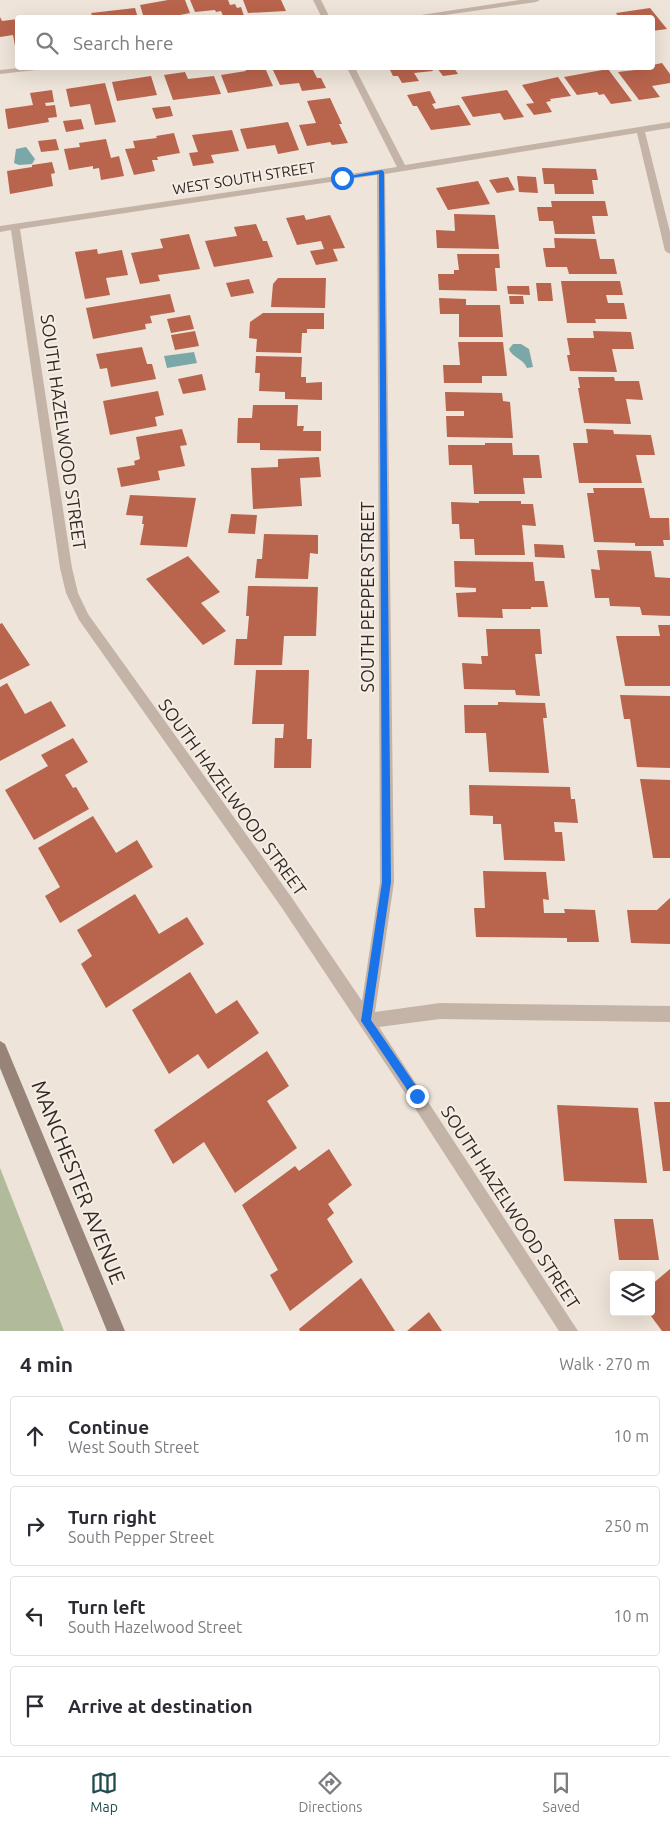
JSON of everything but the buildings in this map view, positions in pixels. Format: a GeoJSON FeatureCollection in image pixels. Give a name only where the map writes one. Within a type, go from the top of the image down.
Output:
{"type":"FeatureCollection","features":[{"type":"Feature","properties":{"kind":"street"},"geometry":{"type":"LineString","coordinates":[[317,0],[324,15]]}},
{"type":"Feature","properties":{"kind":"street"},"geometry":{"type":"LineString","coordinates":[[426,15],[536,0]]}},
{"type":"Feature","properties":{"kind":"street"},"geometry":{"type":"LineString","coordinates":[[0,72],[18,70]]}},
{"type":"Feature","properties":{"kind":"street"},"geometry":{"type":"LineString","coordinates":[[352,70],[402,168]]}},
{"type":"Feature","properties":{"kind":"street","name":"WEST SOUTH STREET"},"geometry":{"type":"LineString","coordinates":[[0,229],[382,172],[670,125]]}},
{"type":"Feature","properties":{"kind":"street"},"geometry":{"type":"LineString","coordinates":[[640,130],[670,251]]}},
{"type":"Feature","properties":{"kind":"street","name":"SOUTH PEPPER STREET"},"geometry":{"type":"LineString","coordinates":[[366,1021],[387,882],[382,172]]}},
{"type":"Feature","properties":{"kind":"street","name":"SOUTH HAZELWOOD STREET"},"geometry":{"type":"LineString","coordinates":[[15,227],[66,568],[72,592],[83,617],[287,903],[417,1096],[569,1331]]}},
{"type":"Feature","properties":{"kind":"street"},"geometry":{"type":"LineString","coordinates":[[366,1021],[440,1011],[670,1014]]}},
{"type":"Feature","properties":{"kind":"street","name":"MANCHESTER AVENUE"},"geometry":{"type":"LineString","coordinates":[[0,1049],[116,1331]]}},
{"type":"Feature","properties":{"kind":"green space"},"geometry":{"type":"Polygon","coordinates":[[[0,1168],[64,1331],[0,1331],[0,1168]]]}},
{"type":"Feature","properties":{"kind":"water"},"geometry":{"type":"Polygon","coordinates":[[[26,147],[35,159],[32,164],[19,165],[14,163],[16,149],[26,147]]]}},
{"type":"Feature","properties":{"kind":"water"},"geometry":{"type":"Polygon","coordinates":[[[513,344],[521,344],[529,349],[533,367],[527,368],[523,362],[510,352],[509,349],[513,344]]]}},
{"type":"Feature","properties":{"kind":"water"},"geometry":{"type":"Polygon","coordinates":[[[194,352],[197,363],[167,368],[164,356],[194,352]]]}},
{"type":"Feature","properties":{"kind":"route"},"geometry":{"type":"LineString","coordinates":[[342,178],[382,172],[387,882],[366,1021],[417,1096]]}}]}
